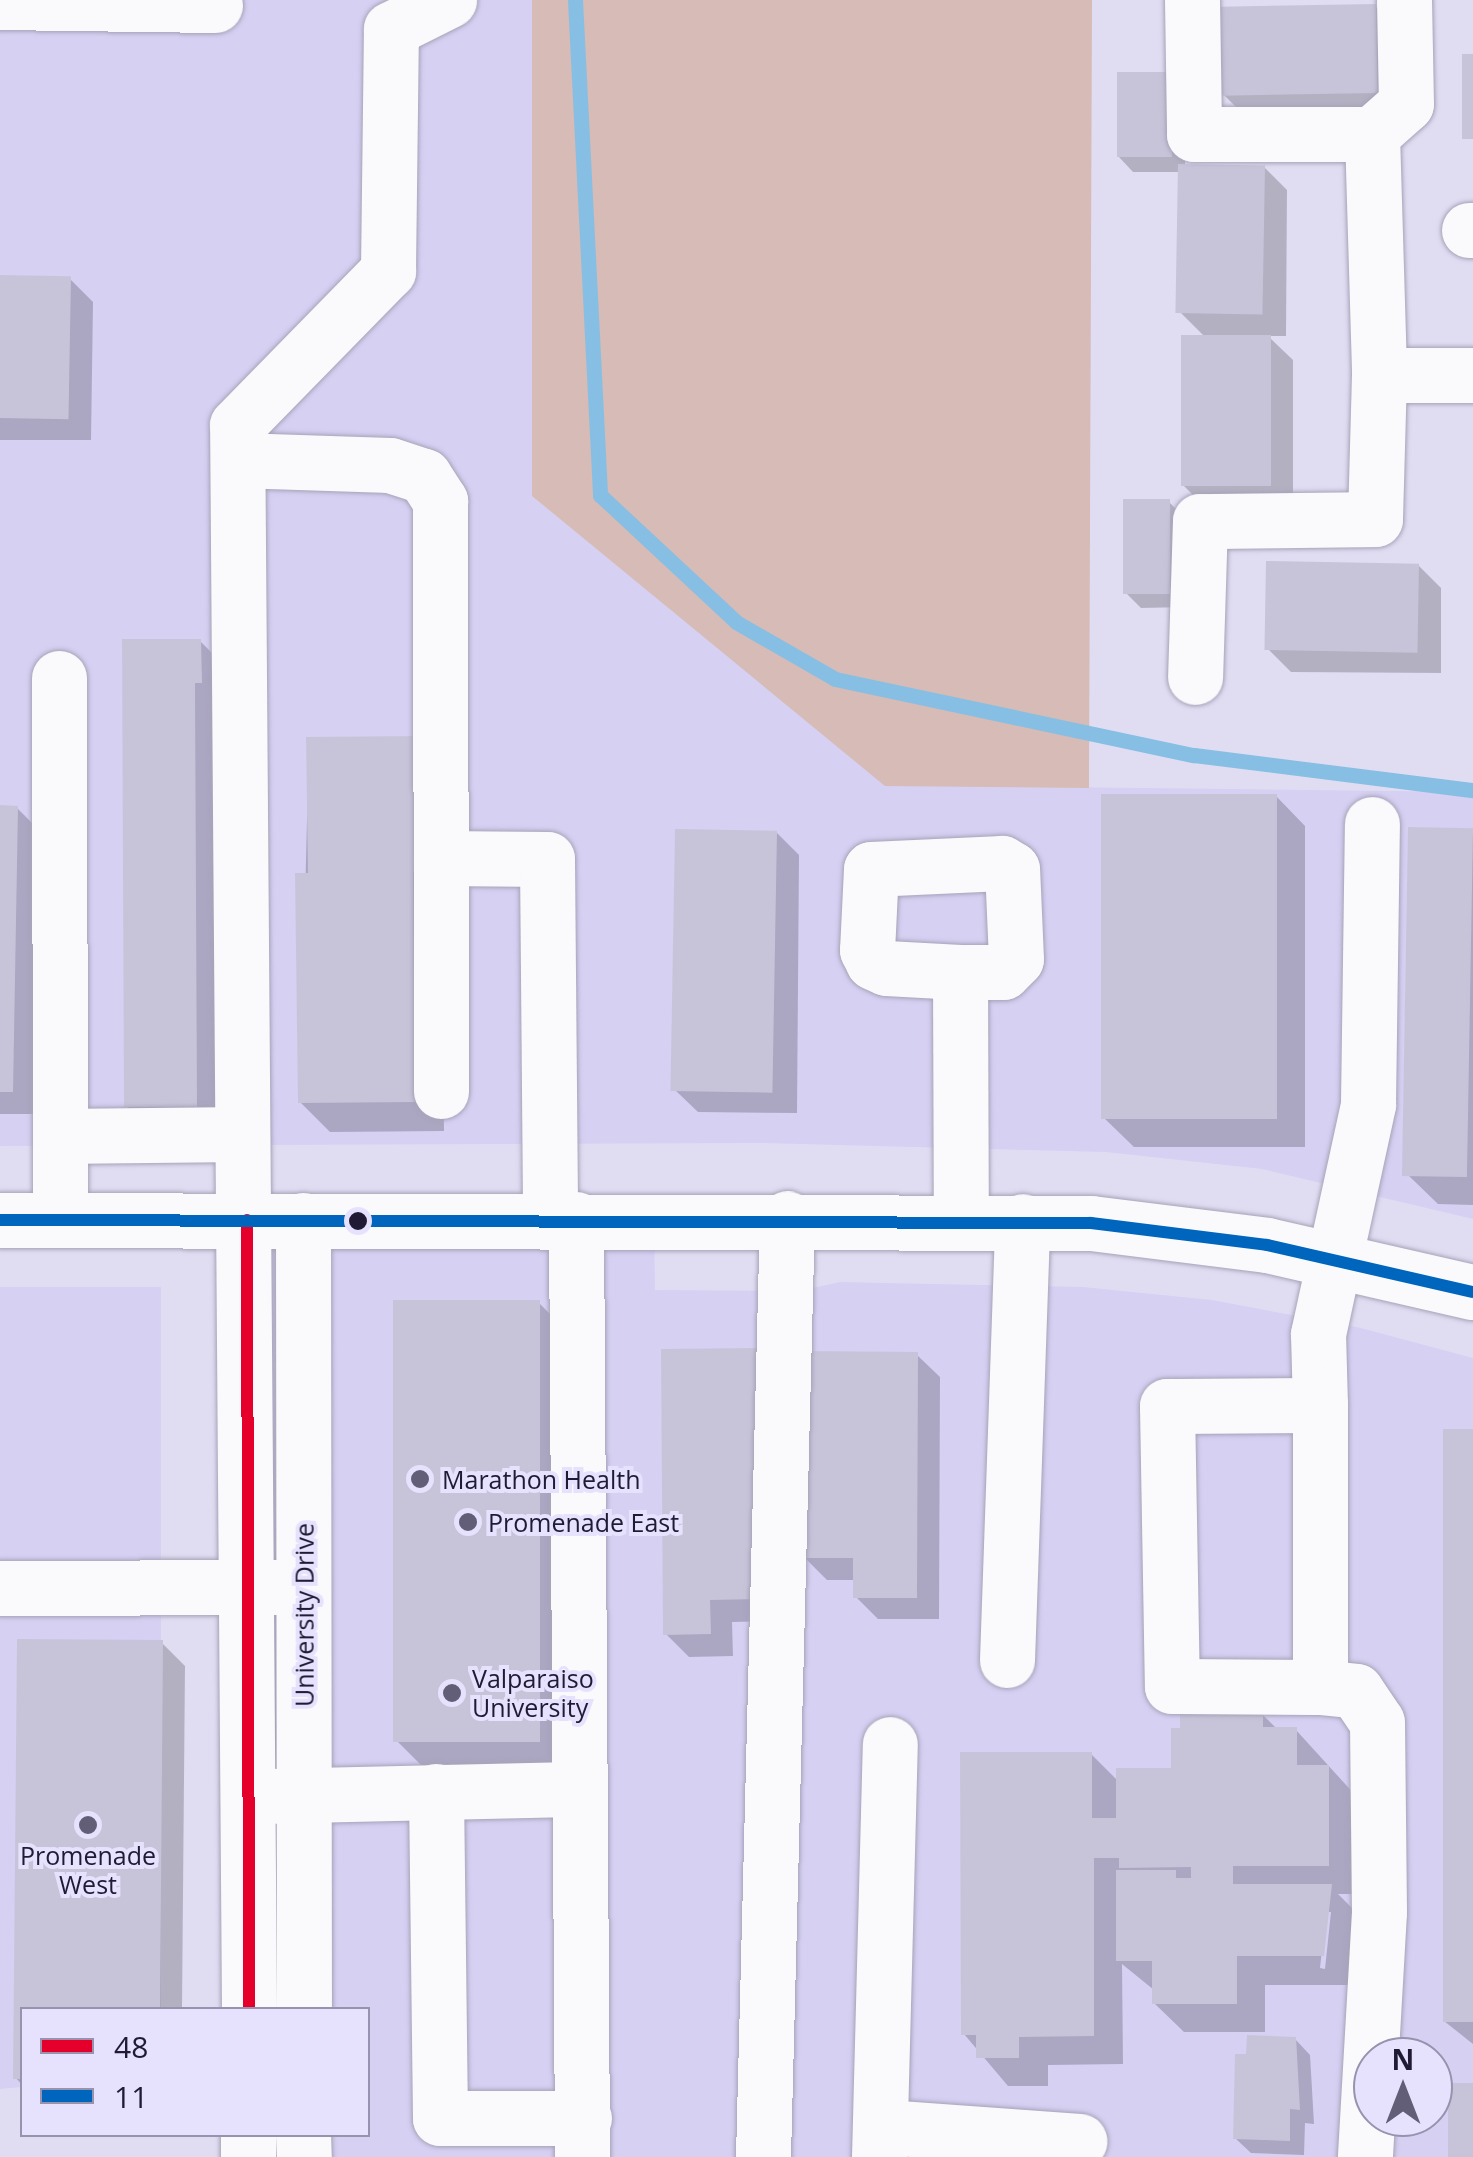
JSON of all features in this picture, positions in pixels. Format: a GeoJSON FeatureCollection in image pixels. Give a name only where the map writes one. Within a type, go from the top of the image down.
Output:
{"type":"FeatureCollection","features":[{"type":"Feature","properties":{"kind":"street"},"geometry":{"type":"LineString","coordinates":[[249,2007],[249,1588],[246,1220],[240,1134],[237,425],[388,271],[391,29],[448,0]]}},
{"type":"Feature","properties":{"kind":"street"},"geometry":{"type":"LineString","coordinates":[[1192,0],[1194,134],[1372,134],[1406,104],[1404,0]]}},
{"type":"Feature","properties":{"kind":"street"},"geometry":{"type":"LineString","coordinates":[[0,2],[215,4]]}},
{"type":"Feature","properties":{"kind":"street"},"geometry":{"type":"LineString","coordinates":[[1195,678],[1200,521],[1375,519],[1379,375],[1372,134]]}},
{"type":"Feature","properties":{"kind":"street"},"geometry":{"type":"LineString","coordinates":[[1379,375],[1473,375]]}},
{"type":"Feature","properties":{"kind":"street"},"geometry":{"type":"LineString","coordinates":[[238,460],[390,465],[424,476],[440,501],[441,1090]]}},
{"type":"Feature","properties":{"kind":"street"},"geometry":{"type":"LineString","coordinates":[[59,678],[60,1220]]}},
{"type":"Feature","properties":{"kind":"street"},"geometry":{"type":"LineString","coordinates":[[1320,1687],[1318,1334],[1368,1104],[1372,824]]}},
{"type":"Feature","properties":{"kind":"street"},"geometry":{"type":"LineString","coordinates":[[436,1791],[440,2118],[583,2138],[563,1219],[547,859],[441,858]]}},
{"type":"Feature","properties":{"kind":"street"},"geometry":{"type":"LineString","coordinates":[[960,972],[961,1218]]}},
{"type":"Feature","properties":{"kind":"street"},"geometry":{"type":"LineString","coordinates":[[61,1136],[240,1134]]}},
{"type":"Feature","properties":{"kind":"street"},"geometry":{"type":"LineString","coordinates":[[764,2157],[787,1218]]}},
{"type":"Feature","properties":{"kind":"street"},"geometry":{"type":"LineString","coordinates":[[0,1220],[961,1218],[1148,1228],[1334,1258],[1473,1292]]}},
{"type":"Feature","properties":{"kind":"street","name":"University Drive"},"geometry":{"type":"LineString","coordinates":[[303,1220],[304,2007]]}},
{"type":"Feature","properties":{"kind":"street"},"geometry":{"type":"LineString","coordinates":[[1007,1660],[1022,1221]]}},
{"type":"Feature","properties":{"kind":"street"},"geometry":{"type":"LineString","coordinates":[[1320,1405],[1167,1406],[1172,1686],[1320,1687],[1356,1692],[1377,1722],[1378,1912],[1365,2157]]}},
{"type":"Feature","properties":{"kind":"street"},"geometry":{"type":"LineString","coordinates":[[0,1588],[304,1587]]}},
{"type":"Feature","properties":{"kind":"street"},"geometry":{"type":"LineString","coordinates":[[890,1744],[882,2142],[1080,2140]]}},
{"type":"Feature","properties":{"kind":"street"},"geometry":{"type":"LineString","coordinates":[[250,1797],[578,1790]]}},
{"type":"Feature","properties":{"kind":"shaded area"},"geometry":{"type":"Polygon","coordinates":[[[0,0],[532,0],[532,496],[885,785],[1473,792],[1473,1219],[1262,1169],[1106,1152],[762,1143],[0,1146],[0,0]]]}},
{"type":"Feature","properties":{"kind":"shaded area"},"geometry":{"type":"Polygon","coordinates":[[[532,0],[1092,0],[1089,788],[885,786],[532,496],[532,0]]]}},
{"type":"Feature","properties":{"kind":"shaded area"},"geometry":{"type":"Polygon","coordinates":[[[654,1219],[655,1290],[799,1291],[840,1282],[1083,1287],[1212,1300],[1361,1328],[1473,1358],[1473,2157],[248,2157],[248,2137],[370,2137],[370,2007],[249,2007],[247,1220],[654,1219]]]}},
{"type":"Feature","properties":{"kind":"shaded area"},"geometry":{"type":"Polygon","coordinates":[[[0,1287],[161,1287],[161,2007],[20,2007],[20,2087],[0,2089],[0,1287]]]}},
{"type":"Feature","properties":{"kind":"building"},"geometry":{"type":"Polygon","coordinates":[[[1376,4],[1378,93],[1222,96],[1220,7],[1376,4]]]}},
{"type":"Feature","properties":{"kind":"building"},"geometry":{"type":"Polygon","coordinates":[[[1462,54],[1473,54],[1473,139],[1462,139],[1462,54]]]}},
{"type":"Feature","properties":{"kind":"building"},"geometry":{"type":"Polygon","coordinates":[[[1117,72],[1172,72],[1172,157],[1117,157],[1117,72]]]}},
{"type":"Feature","properties":{"kind":"building"},"geometry":{"type":"Polygon","coordinates":[[[1178,164],[1265,166],[1262,314],[1175,313],[1178,164]]]}},
{"type":"Feature","properties":{"kind":"building"},"geometry":{"type":"Polygon","coordinates":[[[0,275],[71,276],[68,419],[0,418],[0,275]]]}},
{"type":"Feature","properties":{"kind":"building"},"geometry":{"type":"Polygon","coordinates":[[[1181,335],[1271,335],[1271,486],[1181,486],[1181,335]]]}},
{"type":"Feature","properties":{"kind":"building"},"geometry":{"type":"Polygon","coordinates":[[[1123,499],[1170,499],[1170,594],[1123,594],[1123,499]]]}},
{"type":"Feature","properties":{"kind":"building"},"geometry":{"type":"Polygon","coordinates":[[[1266,561],[1419,564],[1417,653],[1264,650],[1266,561]]]}},
{"type":"Feature","properties":{"kind":"building"},"geometry":{"type":"Polygon","coordinates":[[[122,639],[201,639],[202,683],[195,683],[197,1107],[124,1107],[122,639]]]}},
{"type":"Feature","properties":{"kind":"building"},"geometry":{"type":"Polygon","coordinates":[[[424,736],[425,872],[413,872],[415,1102],[298,1103],[295,873],[308,873],[306,737],[424,736]]]}},
{"type":"Feature","properties":{"kind":"building"},"geometry":{"type":"Polygon","coordinates":[[[1101,794],[1277,794],[1277,1119],[1101,1119],[1101,794]]]}},
{"type":"Feature","properties":{"kind":"building"},"geometry":{"type":"Polygon","coordinates":[[[0,805],[18,806],[13,1092],[0,1092],[0,805]]]}},
{"type":"Feature","properties":{"kind":"building"},"geometry":{"type":"Polygon","coordinates":[[[1408,827],[1473,828],[1467,1177],[1402,1176],[1408,827]]]}},
{"type":"Feature","properties":{"kind":"building"},"geometry":{"type":"Polygon","coordinates":[[[675,829],[777,831],[772,1093],[670,1091],[675,829]]]}},
{"type":"Feature","properties":{"kind":"building","name":"Promenade East"},"geometry":{"type":"Polygon","coordinates":[[[393,1300],[540,1300],[540,1742],[393,1742],[393,1300]]]}},
{"type":"Feature","properties":{"kind":"building"},"geometry":{"type":"Polygon","coordinates":[[[757,1348],[759,1599],[710,1600],[711,1634],[663,1635],[661,1349],[757,1348]]]}},
{"type":"Feature","properties":{"kind":"building"},"geometry":{"type":"Polygon","coordinates":[[[802,1351],[918,1352],[917,1598],[853,1598],[853,1558],[802,1558],[802,1351]]]}},
{"type":"Feature","properties":{"kind":"building"},"geometry":{"type":"Polygon","coordinates":[[[1443,1429],[1473,1429],[1473,2022],[1443,2022],[1443,1429]]]}},
{"type":"Feature","properties":{"kind":"building","name":"Promenade West"},"geometry":{"type":"Polygon","coordinates":[[[17,1639],[163,1640],[160,2007],[20,2007],[20,2079],[13,2079],[17,1639]]]}},
{"type":"Feature","properties":{"kind":"building"},"geometry":{"type":"Polygon","coordinates":[[[1180,1711],[1263,1711],[1263,1727],[1297,1727],[1297,1765],[1329,1765],[1329,1866],[1233,1866],[1233,1884],[1332,1884],[1324,1956],[1237,1956],[1237,2004],[1152,2004],[1152,1961],[1116,1961],[1116,1870],[1176,1870],[1176,1878],[1191,1878],[1191,1867],[1119,1868],[1119,1858],[1094,1858],[1094,2036],[1019,2037],[1019,2058],[976,2058],[976,2035],[961,2035],[960,1752],[1092,1752],[1092,1818],[1116,1818],[1116,1768],[1171,1768],[1171,1728],[1180,1728],[1180,1711]]]}},
{"type":"Feature","properties":{"kind":"building"},"geometry":{"type":"Polygon","coordinates":[[[1247,2035],[1296,2037],[1300,2110],[1290,2109],[1290,2141],[1233,2139],[1235,2054],[1246,2054],[1247,2035]]]}},
{"type":"Feature","properties":{"kind":"building"},"geometry":{"type":"Polygon","coordinates":[[[1453,2083],[1473,2083],[1473,2157],[1448,2157],[1448,2137],[1453,2137],[1453,2083]]]}},
{"type":"Feature","properties":{"kind":"waterway"},"geometry":{"type":"LineString","coordinates":[[575,0],[600,495],[736,622],[835,679],[1194,755],[1473,790]]}},
{"type":"Feature","properties":{"kind":"transit line","name":"11"},"geometry":{"type":"LineString","coordinates":[[0,1220],[1091,1223],[1267,1245],[1473,1292]]}},
{"type":"Feature","properties":{"kind":"transit line","name":"48"},"geometry":{"type":"LineString","coordinates":[[247,1220],[249,2007]]}},
{"type":"Feature","properties":{"kind":"place","name":"Marathon Health"},"geometry":{"type":"Point","coordinates":[420,1479]}},
{"type":"Feature","properties":{"kind":"place","name":"Promenade East"},"geometry":{"type":"Point","coordinates":[468,1522]}},
{"type":"Feature","properties":{"kind":"place","name":"Valparaiso University"},"geometry":{"type":"Point","coordinates":[452,1693]}},
{"type":"Feature","properties":{"kind":"place","name":"Promenade West"},"geometry":{"type":"Point","coordinates":[88,1825]}}]}
